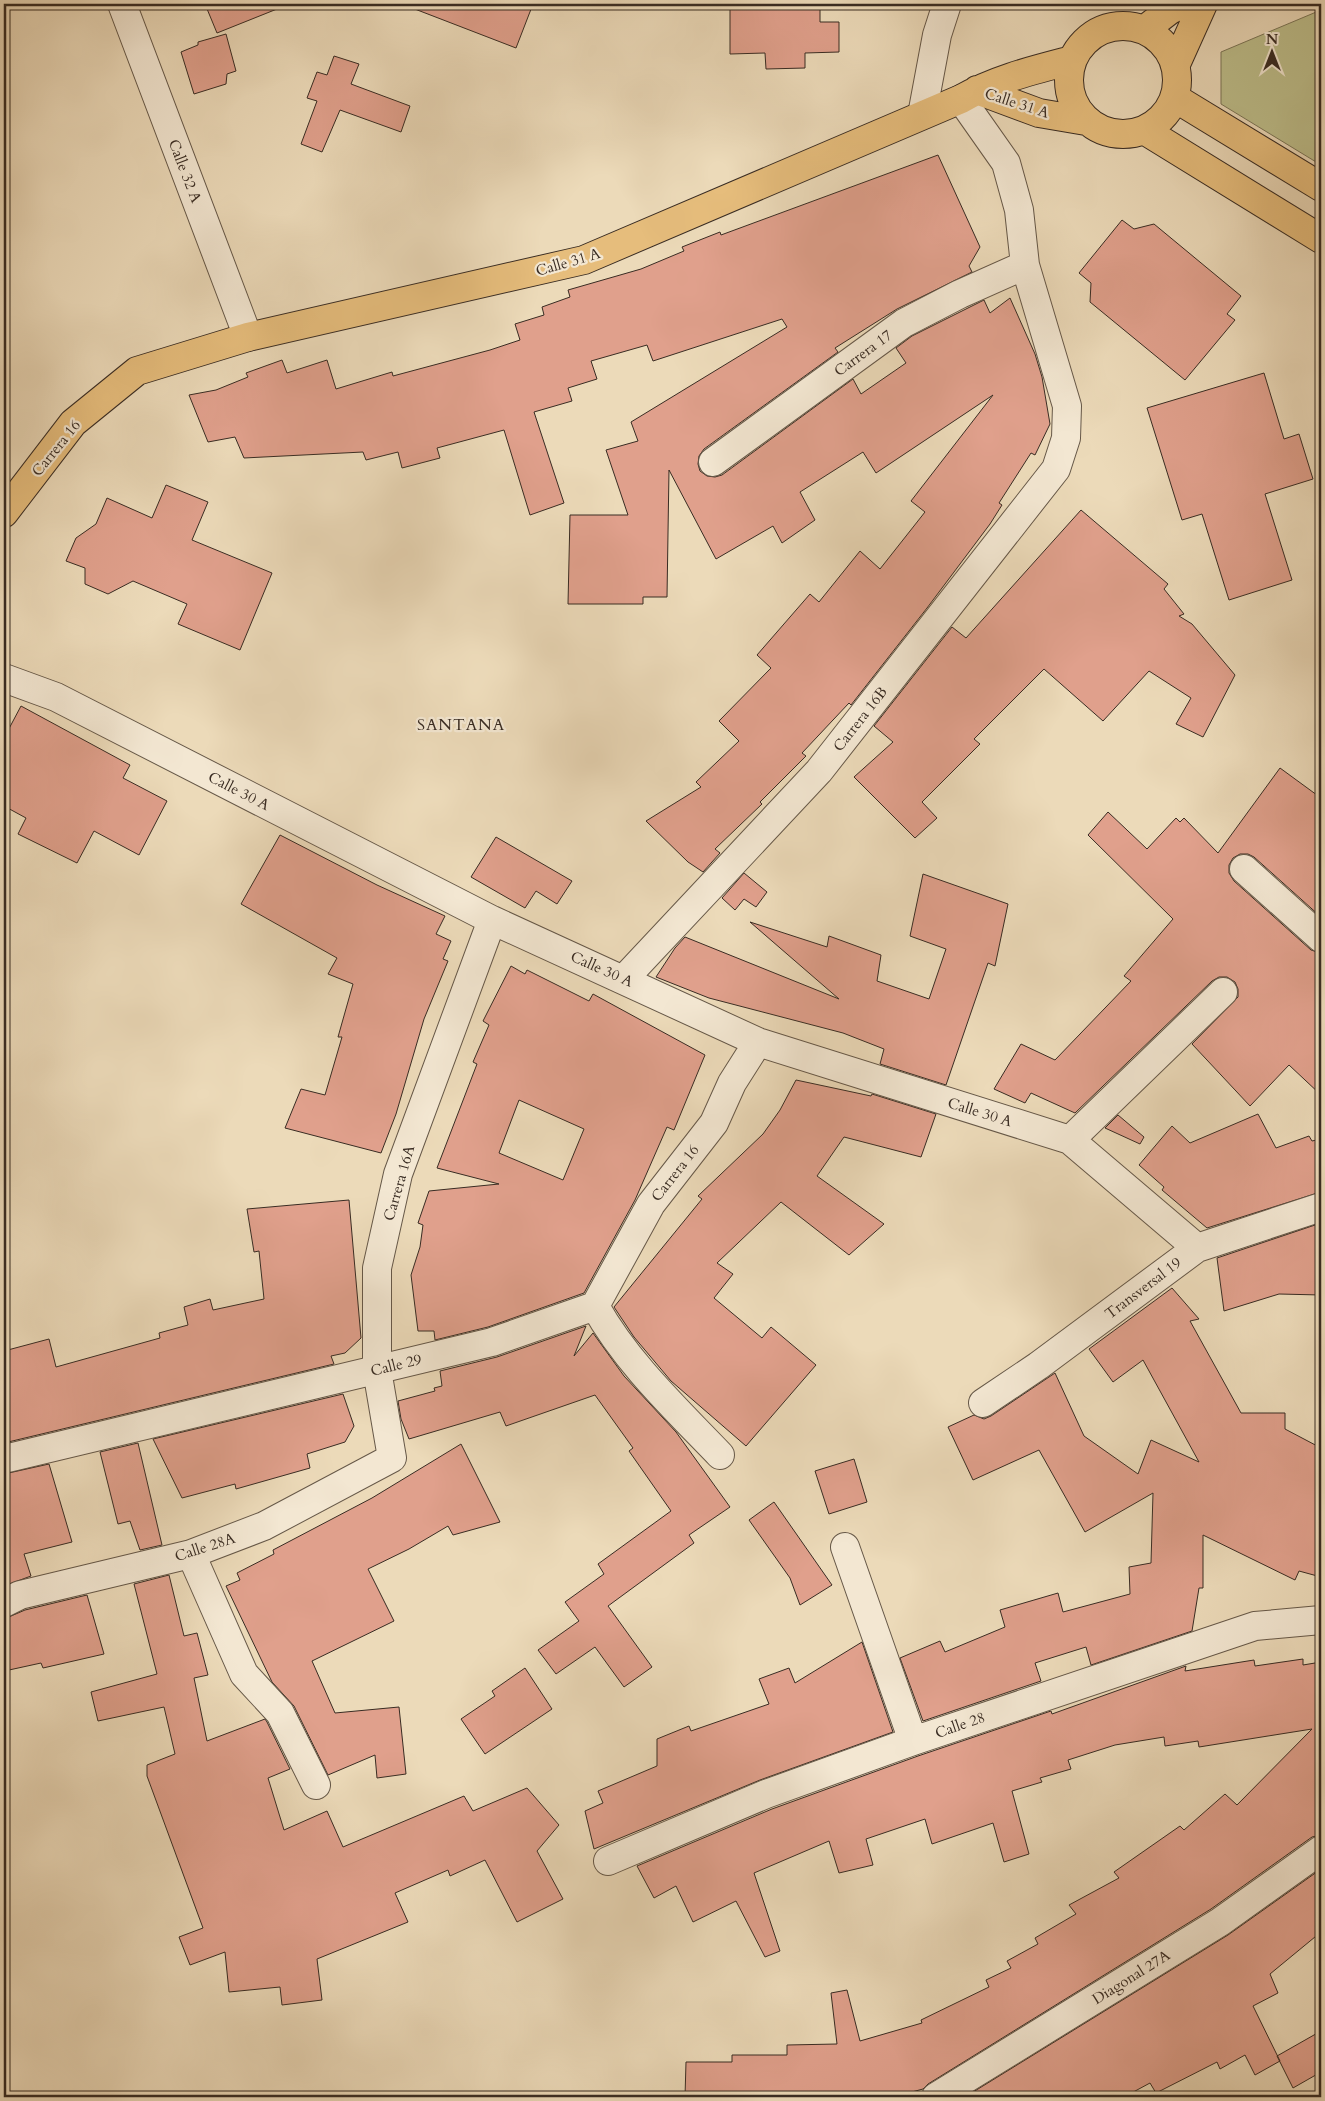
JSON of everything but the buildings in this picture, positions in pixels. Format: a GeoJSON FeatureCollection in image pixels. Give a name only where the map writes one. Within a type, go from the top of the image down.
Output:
{"type":"FeatureCollection","features":[{"type":"Feature","properties":{"kind":"main road"},"geometry":{"type":"LineString","coordinates":[[1144,30],[1170,10],[1182,4]]}},
{"type":"Feature","properties":{"kind":"main road"},"geometry":{"type":"LineString","coordinates":[[1176,64],[1203,4]]}},
{"type":"Feature","properties":{"kind":"main road"},"geometry":{"type":"LineString","coordinates":[[1132,26],[1144,30],[1160,39],[1170,50],[1176,64],[1178,81],[1175,98],[1163,118],[1144,130],[1129,134],[1113,133],[1099,129],[1086,120],[1076,108],[1070,92],[1068,76],[1072,60],[1079,47],[1090,36],[1103,29],[1132,26]]}},
{"type":"Feature","properties":{"kind":"main road","name":"Calle 31 A"},"geometry":{"type":"LineString","coordinates":[[138,370],[248,338],[584,260],[969,94],[1024,72],[1072,60]]}},
{"type":"Feature","properties":{"kind":"main road","name":"Calle 31 A"},"geometry":{"type":"LineString","coordinates":[[969,94],[1039,113],[1086,120]]}},
{"type":"Feature","properties":{"kind":"main road"},"geometry":{"type":"LineString","coordinates":[[1175,98],[1321,187]]}},
{"type":"Feature","properties":{"kind":"main road"},"geometry":{"type":"LineString","coordinates":[[1144,130],[1321,239]]}},
{"type":"Feature","properties":{"kind":"main road","name":"Carrera 16"},"geometry":{"type":"LineString","coordinates":[[4,513],[73,423],[138,370]]}},
{"type":"Feature","properties":{"kind":"street","name":"Calle 32 A"},"geometry":{"type":"LineString","coordinates":[[122,4],[248,338]]}},
{"type":"Feature","properties":{"kind":"street"},"geometry":{"type":"LineString","coordinates":[[922,115],[936,35],[947,4]]}},
{"type":"Feature","properties":{"kind":"street","name":"Carrera 16B"},"geometry":{"type":"LineString","coordinates":[[624,979],[819,771],[1056,469],[1066,438],[1067,406],[1025,265],[1019,210],[1006,163],[969,94]]}},
{"type":"Feature","properties":{"kind":"street","name":"Carrera 17"},"geometry":{"type":"LineString","coordinates":[[713,462],[904,323],[960,294],[1025,265]]}},
{"type":"Feature","properties":{"kind":"street","name":"Calle 30 A"},"geometry":{"type":"LineString","coordinates":[[4,678],[56,697],[492,920],[758,1042],[1070,1140],[1196,1248]]}},
{"type":"Feature","properties":{"kind":"street"},"geometry":{"type":"LineString","coordinates":[[1244,870],[1321,938]]}},
{"type":"Feature","properties":{"kind":"street","name":"Carrera 16A"},"geometry":{"type":"LineString","coordinates":[[392,1458],[377,1370],[377,1268],[398,1174],[492,920]]}},
{"type":"Feature","properties":{"kind":"street"},"geometry":{"type":"LineString","coordinates":[[1070,1140],[1223,992]]}},
{"type":"Feature","properties":{"kind":"street","name":"Carrera 16"},"geometry":{"type":"LineString","coordinates":[[594,1306],[651,1204],[714,1123],[732,1083],[758,1042]]}},
{"type":"Feature","properties":{"kind":"street","name":"Transversal 19"},"geometry":{"type":"LineString","coordinates":[[982,1403],[1038,1366],[1196,1248],[1321,1208]]}},
{"type":"Feature","properties":{"kind":"street"},"geometry":{"type":"LineString","coordinates":[[594,1306],[610,1334],[661,1393],[720,1455]]}},
{"type":"Feature","properties":{"kind":"street","name":"Calle 29"},"geometry":{"type":"LineString","coordinates":[[4,1459],[492,1342],[594,1306]]}},
{"type":"Feature","properties":{"kind":"street","name":"Calle 28A"},"geometry":{"type":"LineString","coordinates":[[4,1603],[20,1595],[191,1554],[264,1526],[392,1458]]}},
{"type":"Feature","properties":{"kind":"street"},"geometry":{"type":"LineString","coordinates":[[845,1547],[913,1741]]}},
{"type":"Feature","properties":{"kind":"street"},"geometry":{"type":"LineString","coordinates":[[191,1554],[244,1674],[280,1713],[316,1785]]}},
{"type":"Feature","properties":{"kind":"street","name":"Calle 28"},"geometry":{"type":"LineString","coordinates":[[608,1861],[766,1794],[913,1741],[1255,1626],[1321,1620]]}},
{"type":"Feature","properties":{"kind":"street","name":"Diagonal 27A"},"geometry":{"type":"LineString","coordinates":[[936,2097],[1220,1922],[1321,1850]]}},
{"type":"Feature","properties":{"kind":"green space"},"geometry":{"type":"Polygon","coordinates":[[[1321,10],[1321,165],[1221,104],[1221,52],[1321,10]]]}},
{"type":"Feature","properties":{"kind":"district","name":"SANTANA"},"geometry":{"type":"Point","coordinates":[461,724]}}]}
